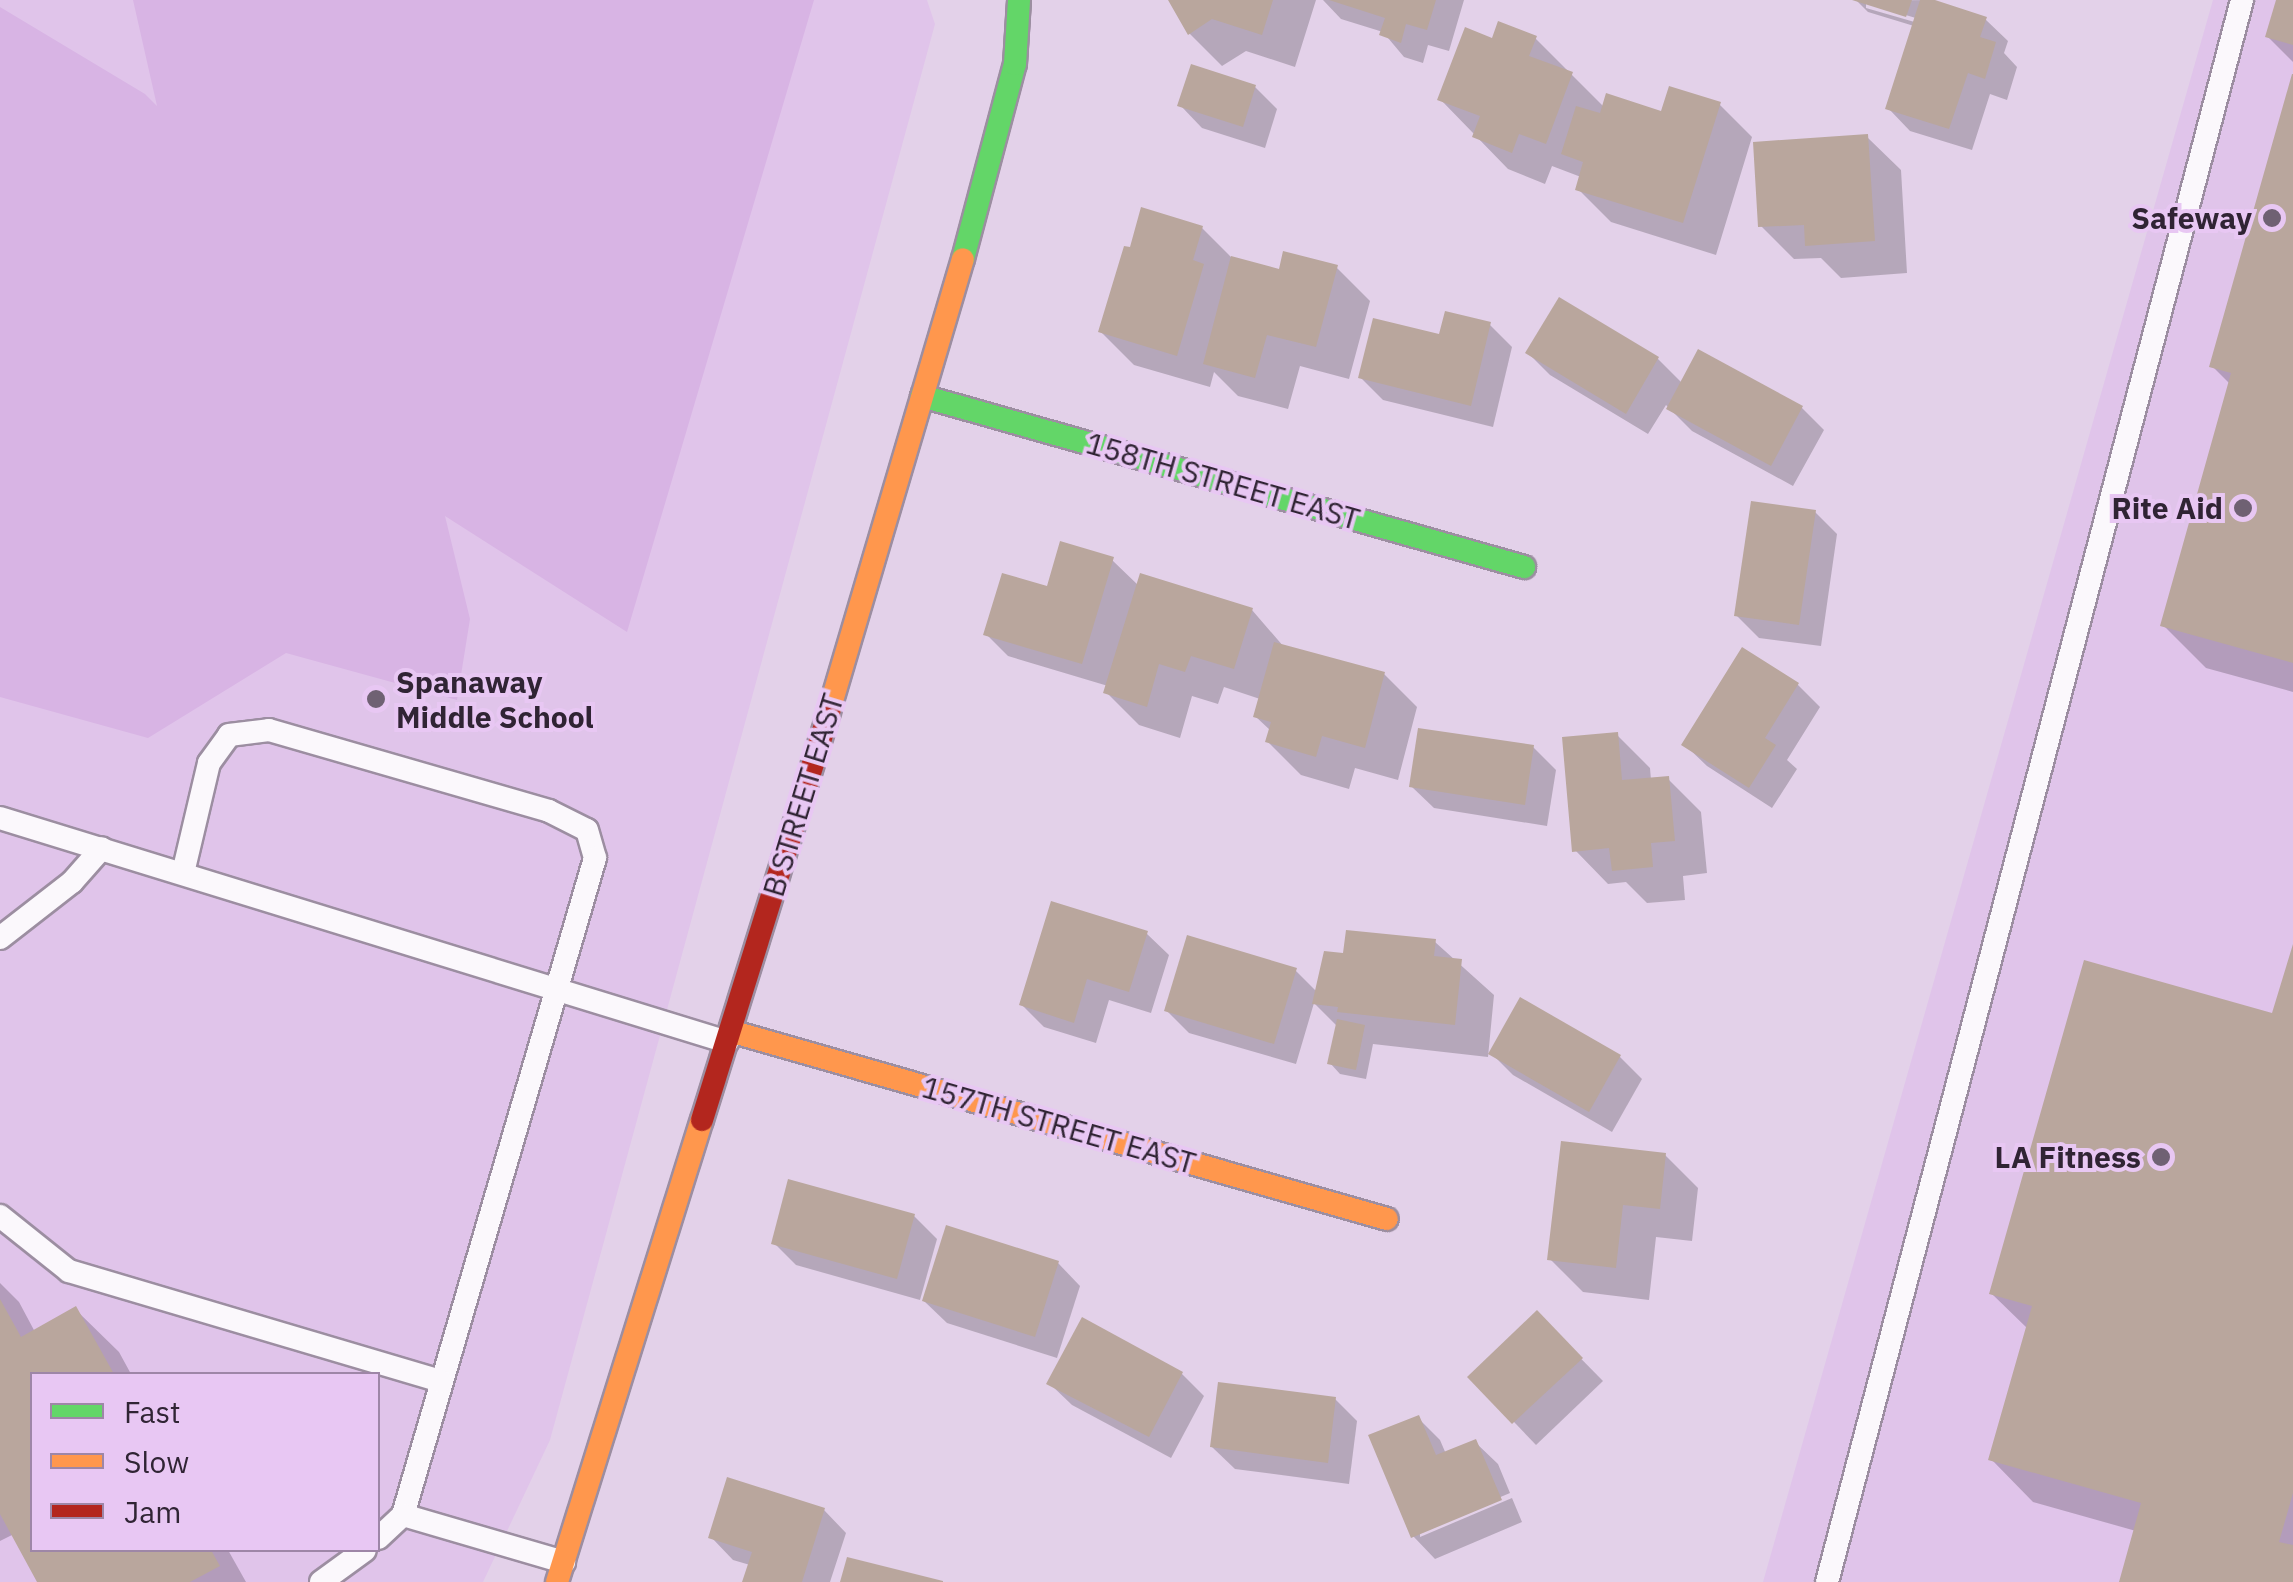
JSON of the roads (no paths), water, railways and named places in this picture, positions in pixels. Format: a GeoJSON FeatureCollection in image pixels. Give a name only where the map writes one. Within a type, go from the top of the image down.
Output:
{"type":"FeatureCollection","features":[{"type":"Feature","properties":{"kind":"street","name":"B STREET EAST"},"geometry":{"type":"LineString","coordinates":[[560,1572],[728,1036],[994,156],[1015,64],[1020,0]]}},
{"type":"Feature","properties":{"kind":"street","name":"158TH STREET EAST"},"geometry":{"type":"LineString","coordinates":[[922,396],[1524,567]]}},
{"type":"Feature","properties":{"kind":"street","name":"157TH STREET EAST"},"geometry":{"type":"LineString","coordinates":[[728,1036],[1387,1219]]}},
{"type":"Feature","properties":{"kind":"lane"},"geometry":{"type":"LineString","coordinates":[[1827,1582],[2242,0]]}},
{"type":"Feature","properties":{"kind":"lane"},"geometry":{"type":"LineString","coordinates":[[183,873],[209,763],[228,735],[269,730],[549,810],[587,830],[595,858],[403,1515],[380,1536]]}},
{"type":"Feature","properties":{"kind":"lane"},"geometry":{"type":"LineString","coordinates":[[0,818],[554,988],[728,1036]]}},
{"type":"Feature","properties":{"kind":"lane"},"geometry":{"type":"LineString","coordinates":[[0,938],[72,882],[102,848]]}},
{"type":"Feature","properties":{"kind":"lane"},"geometry":{"type":"LineString","coordinates":[[0,1216],[69,1271],[440,1381]]}},
{"type":"Feature","properties":{"kind":"lane"},"geometry":{"type":"LineString","coordinates":[[403,1515],[560,1572]]}},
{"type":"Feature","properties":{"kind":"lane"},"geometry":{"type":"LineString","coordinates":[[321,1582],[362,1552]]}},
{"type":"Feature","properties":{"kind":"place","name":"Safeway"},"geometry":{"type":"Point","coordinates":[2272,218]}},
{"type":"Feature","properties":{"kind":"place","name":"Rite Aid"},"geometry":{"type":"Point","coordinates":[2243,508]}},
{"type":"Feature","properties":{"kind":"place","name":"Spanaway Middle School"},"geometry":{"type":"Point","coordinates":[376,699]}},
{"type":"Feature","properties":{"kind":"place","name":"LA Fitness"},"geometry":{"type":"Point","coordinates":[2161,1157]}}]}
